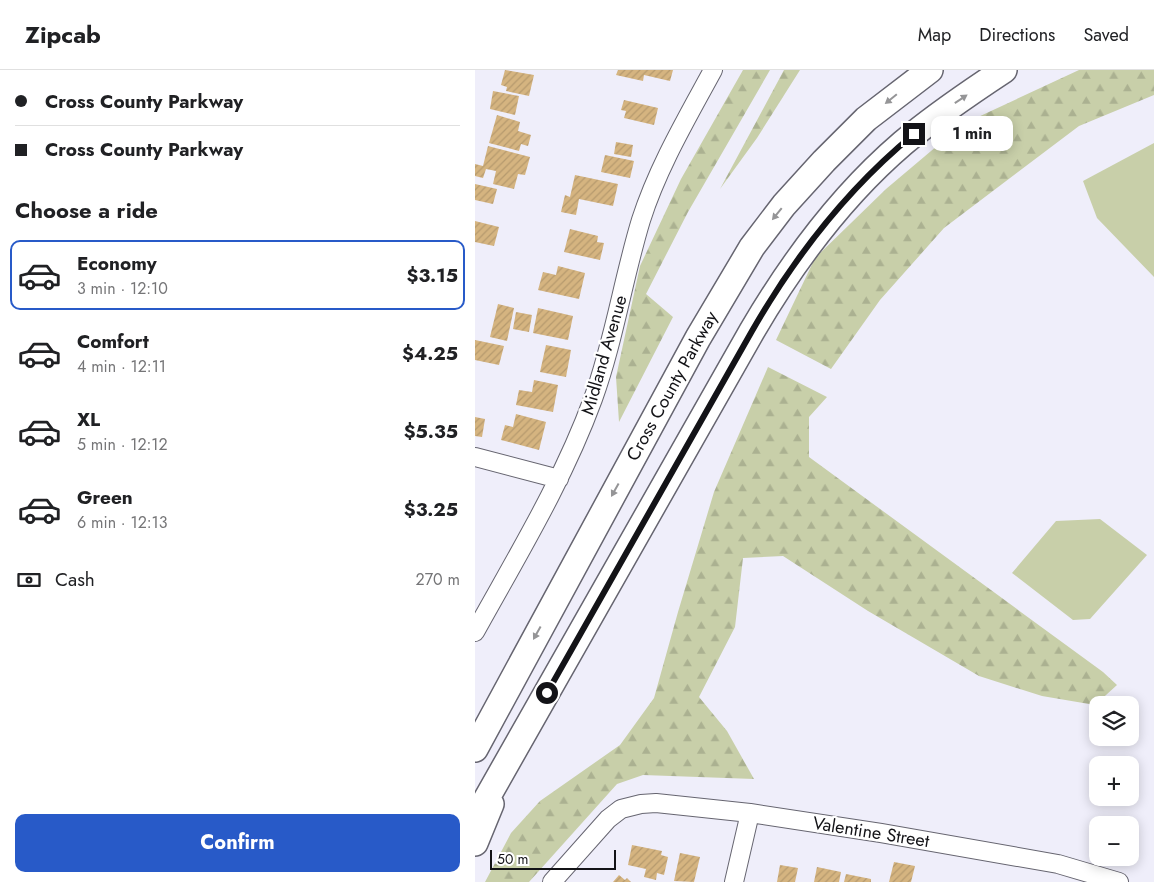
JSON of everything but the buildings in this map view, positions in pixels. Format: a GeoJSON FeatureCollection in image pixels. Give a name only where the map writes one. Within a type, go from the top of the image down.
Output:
{"type":"FeatureCollection","features":[{"type":"Feature","properties":{"kind":"highway","name":"Cross County Parkway"},"geometry":{"type":"LineString","coordinates":[[475,749],[698,338],[732,280],[767,227],[811,175],[859,126],[892,98],[930,70]]}},
{"type":"Feature","properties":{"kind":"highway"},"geometry":{"type":"LineString","coordinates":[[475,819],[752,331],[800,255],[838,207],[881,163],[926,124],[1004,70]]}},
{"type":"Feature","properties":{"kind":"highway"},"geometry":{"type":"LineString","coordinates":[[475,729],[520,666]]}},
{"type":"Feature","properties":{"kind":"highway"},"geometry":{"type":"LineString","coordinates":[[475,843],[511,756]]}},
{"type":"Feature","properties":{"kind":"street","name":"Midland Avenue"},"geometry":{"type":"LineString","coordinates":[[475,632],[559,480],[593,397],[641,220],[649,197],[669,153],[713,70]]}},
{"type":"Feature","properties":{"kind":"street"},"geometry":{"type":"LineString","coordinates":[[475,457],[559,480]]}},
{"type":"Feature","properties":{"kind":"street","name":"Valentine Street"},"geometry":{"type":"LineString","coordinates":[[552,882],[608,819],[621,809],[641,804],[656,803],[749,813],[881,833],[1058,864],[1119,882]]}},
{"type":"Feature","properties":{"kind":"street"},"geometry":{"type":"LineString","coordinates":[[734,882],[749,813]]}},
{"type":"Feature","properties":{"kind":"green space"},"geometry":{"type":"Polygon","coordinates":[[[743,70],[770,70],[688,212],[646,294],[673,317],[619,422],[616,377],[640,266],[681,179],[743,70]]]}},
{"type":"Feature","properties":{"kind":"green space"},"geometry":{"type":"Polygon","coordinates":[[[784,70],[800,70],[757,138],[720,189],[784,70]]]}},
{"type":"Feature","properties":{"kind":"green space"},"geometry":{"type":"Polygon","coordinates":[[[1079,70],[1154,70],[1154,95],[1079,126],[944,228],[880,300],[831,369],[776,340],[815,258],[886,189],[963,124],[1079,70]]]}},
{"type":"Feature","properties":{"kind":"green space"},"geometry":{"type":"Polygon","coordinates":[[[1154,143],[1154,277],[1097,218],[1083,181],[1154,143]]]}},
{"type":"Feature","properties":{"kind":"green space"},"geometry":{"type":"Polygon","coordinates":[[[768,367],[827,397],[809,417],[809,457],[1103,672],[1117,685],[1105,696],[1089,696],[1089,704],[1042,696],[979,676],[868,611],[783,556],[743,558],[735,627],[699,697],[727,731],[754,779],[643,775],[617,784],[529,882],[485,882],[511,833],[540,801],[620,745],[654,698],[714,492],[768,367]]]}},
{"type":"Feature","properties":{"kind":"green space"},"geometry":{"type":"Polygon","coordinates":[[[1100,519],[1147,555],[1090,619],[1073,620],[1012,573],[1056,521],[1100,519]]]}},
{"type":"Feature","properties":{"kind":"route"},"geometry":{"type":"LineString","coordinates":[[547,693],[752,331],[800,255],[838,207],[881,163],[914,134]]}}]}
